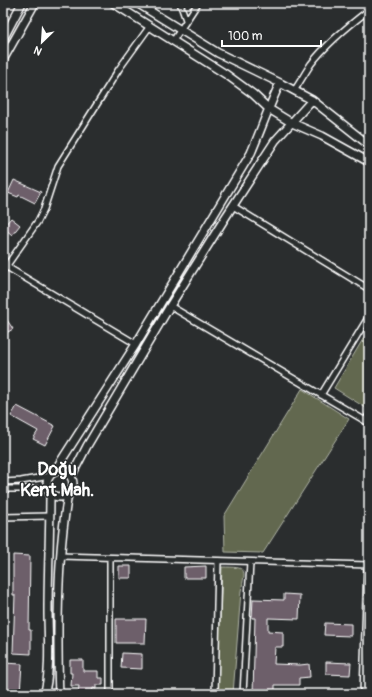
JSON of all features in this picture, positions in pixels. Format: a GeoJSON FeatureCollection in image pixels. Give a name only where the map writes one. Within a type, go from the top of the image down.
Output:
{"type":"FeatureCollection","features":[{"type":"Feature","properties":{"kind":"street"},"geometry":{"type":"LineString","coordinates":[[3,39],[22,3]]}},
{"type":"Feature","properties":{"kind":"street"},"geometry":{"type":"LineString","coordinates":[[3,60],[12,47],[35,3]]}},
{"type":"Feature","properties":{"kind":"street"},"geometry":{"type":"LineString","coordinates":[[113,3],[227,75],[253,94],[269,109],[292,123],[322,136],[369,162]]}},
{"type":"Feature","properties":{"kind":"street"},"geometry":{"type":"LineString","coordinates":[[137,3],[232,61],[280,83],[312,100],[369,145]]}},
{"type":"Feature","properties":{"kind":"street"},"geometry":{"type":"LineString","coordinates":[[173,41],[198,3]]}},
{"type":"Feature","properties":{"kind":"street"},"geometry":{"type":"LineString","coordinates":[[180,4],[186,20]]}},
{"type":"Feature","properties":{"kind":"street"},"geometry":{"type":"LineString","coordinates":[[294,91],[311,64],[322,51],[351,24],[369,10]]}},
{"type":"Feature","properties":{"kind":"street"},"geometry":{"type":"LineString","coordinates":[[136,344],[5,268],[38,221],[44,209],[58,166],[119,69],[150,26]]}},
{"type":"Feature","properties":{"kind":"street"},"geometry":{"type":"LineString","coordinates":[[44,694],[46,690],[48,663],[50,516],[49,491],[47,482],[136,344],[251,153],[280,83]]}},
{"type":"Feature","properties":{"kind":"street"},"geometry":{"type":"LineString","coordinates":[[71,478],[87,446],[170,306],[233,206],[275,141],[312,100]]}},
{"type":"Feature","properties":{"kind":"street"},"geometry":{"type":"LineString","coordinates":[[233,206],[369,289]]}},
{"type":"Feature","properties":{"kind":"street"},"geometry":{"type":"LineString","coordinates":[[170,306],[367,422],[369,415]]}},
{"type":"Feature","properties":{"kind":"street"},"geometry":{"type":"LineString","coordinates":[[322,395],[369,316]]}},
{"type":"Feature","properties":{"kind":"street"},"geometry":{"type":"LineString","coordinates":[[3,482],[21,481],[62,471],[69,474],[71,478],[73,487],[68,494],[63,522],[60,556],[58,605],[59,694]]}},
{"type":"Feature","properties":{"kind":"street"},"geometry":{"type":"LineString","coordinates":[[3,489],[49,491],[54,495],[61,497],[68,494]]}},
{"type":"Feature","properties":{"kind":"street"},"geometry":{"type":"LineString","coordinates":[[3,517],[50,516]]}},
{"type":"Feature","properties":{"kind":"street"},"geometry":{"type":"LineString","coordinates":[[60,556],[368,565],[363,694]]}},
{"type":"Feature","properties":{"kind":"street"},"geometry":{"type":"LineString","coordinates":[[110,558],[110,694]]}},
{"type":"Feature","properties":{"kind":"street"},"geometry":{"type":"LineString","coordinates":[[215,694],[218,561]]}},
{"type":"Feature","properties":{"kind":"street"},"geometry":{"type":"LineString","coordinates":[[243,694],[250,562]]}},
{"type":"Feature","properties":{"kind":"green space"},"geometry":{"type":"Polygon","coordinates":[[[369,329],[369,403],[366,408],[334,388],[369,329]]]}},
{"type":"Feature","properties":{"kind":"green space"},"geometry":{"type":"Polygon","coordinates":[[[302,389],[349,419],[263,553],[225,552],[224,516],[302,389]]]}},
{"type":"Feature","properties":{"kind":"green space"},"geometry":{"type":"Polygon","coordinates":[[[222,567],[240,569],[243,570],[244,573],[241,591],[233,694],[217,694],[222,567]]]}},
{"type":"Feature","properties":{"kind":"building"},"geometry":{"type":"Polygon","coordinates":[[[14,180],[41,192],[35,203],[19,195],[18,197],[8,193],[14,180]]]}},
{"type":"Feature","properties":{"kind":"building"},"geometry":{"type":"Polygon","coordinates":[[[11,218],[20,225],[12,235],[3,227],[11,218]]]}},
{"type":"Feature","properties":{"kind":"building"},"geometry":{"type":"Polygon","coordinates":[[[3,314],[13,329],[3,335],[3,314]]]}},
{"type":"Feature","properties":{"kind":"building"},"geometry":{"type":"Polygon","coordinates":[[[17,406],[55,426],[45,445],[33,439],[38,431],[11,416],[17,406]]]}},
{"type":"Feature","properties":{"kind":"building"},"geometry":{"type":"Polygon","coordinates":[[[13,555],[30,556],[29,630],[31,630],[31,654],[13,653],[15,595],[13,595],[13,555]]]}},
{"type":"Feature","properties":{"kind":"building"},"geometry":{"type":"Polygon","coordinates":[[[119,566],[131,566],[131,578],[119,578],[119,566]]]}},
{"type":"Feature","properties":{"kind":"building"},"geometry":{"type":"Polygon","coordinates":[[[206,566],[206,578],[184,578],[184,567],[206,566]]]}},
{"type":"Feature","properties":{"kind":"building"},"geometry":{"type":"Polygon","coordinates":[[[284,594],[300,595],[299,619],[268,618],[268,631],[283,632],[283,647],[275,647],[274,664],[309,664],[310,677],[299,678],[299,685],[275,685],[275,694],[253,694],[255,618],[252,618],[253,599],[284,600],[284,594]]]}},
{"type":"Feature","properties":{"kind":"building"},"geometry":{"type":"Polygon","coordinates":[[[116,619],[146,619],[145,643],[116,643],[116,619]]]}},
{"type":"Feature","properties":{"kind":"building"},"geometry":{"type":"Polygon","coordinates":[[[325,623],[351,624],[351,636],[324,635],[325,623]]]}},
{"type":"Feature","properties":{"kind":"building"},"geometry":{"type":"Polygon","coordinates":[[[122,653],[142,654],[142,669],[121,668],[122,653]]]}},
{"type":"Feature","properties":{"kind":"building"},"geometry":{"type":"Polygon","coordinates":[[[70,660],[83,660],[83,671],[98,671],[98,678],[103,678],[103,685],[96,685],[96,689],[93,688],[92,694],[78,694],[79,686],[71,686],[72,673],[70,673],[70,660]]]}},
{"type":"Feature","properties":{"kind":"building"},"geometry":{"type":"Polygon","coordinates":[[[326,662],[351,663],[350,675],[326,674],[326,662]]]}},
{"type":"Feature","properties":{"kind":"building"},"geometry":{"type":"Polygon","coordinates":[[[3,663],[22,664],[20,693],[3,692],[3,663]]]}},
{"type":"Feature","properties":{"kind":"district","name":"Doğu Kent Mah."},"geometry":{"type":"Point","coordinates":[57,479]}}]}
